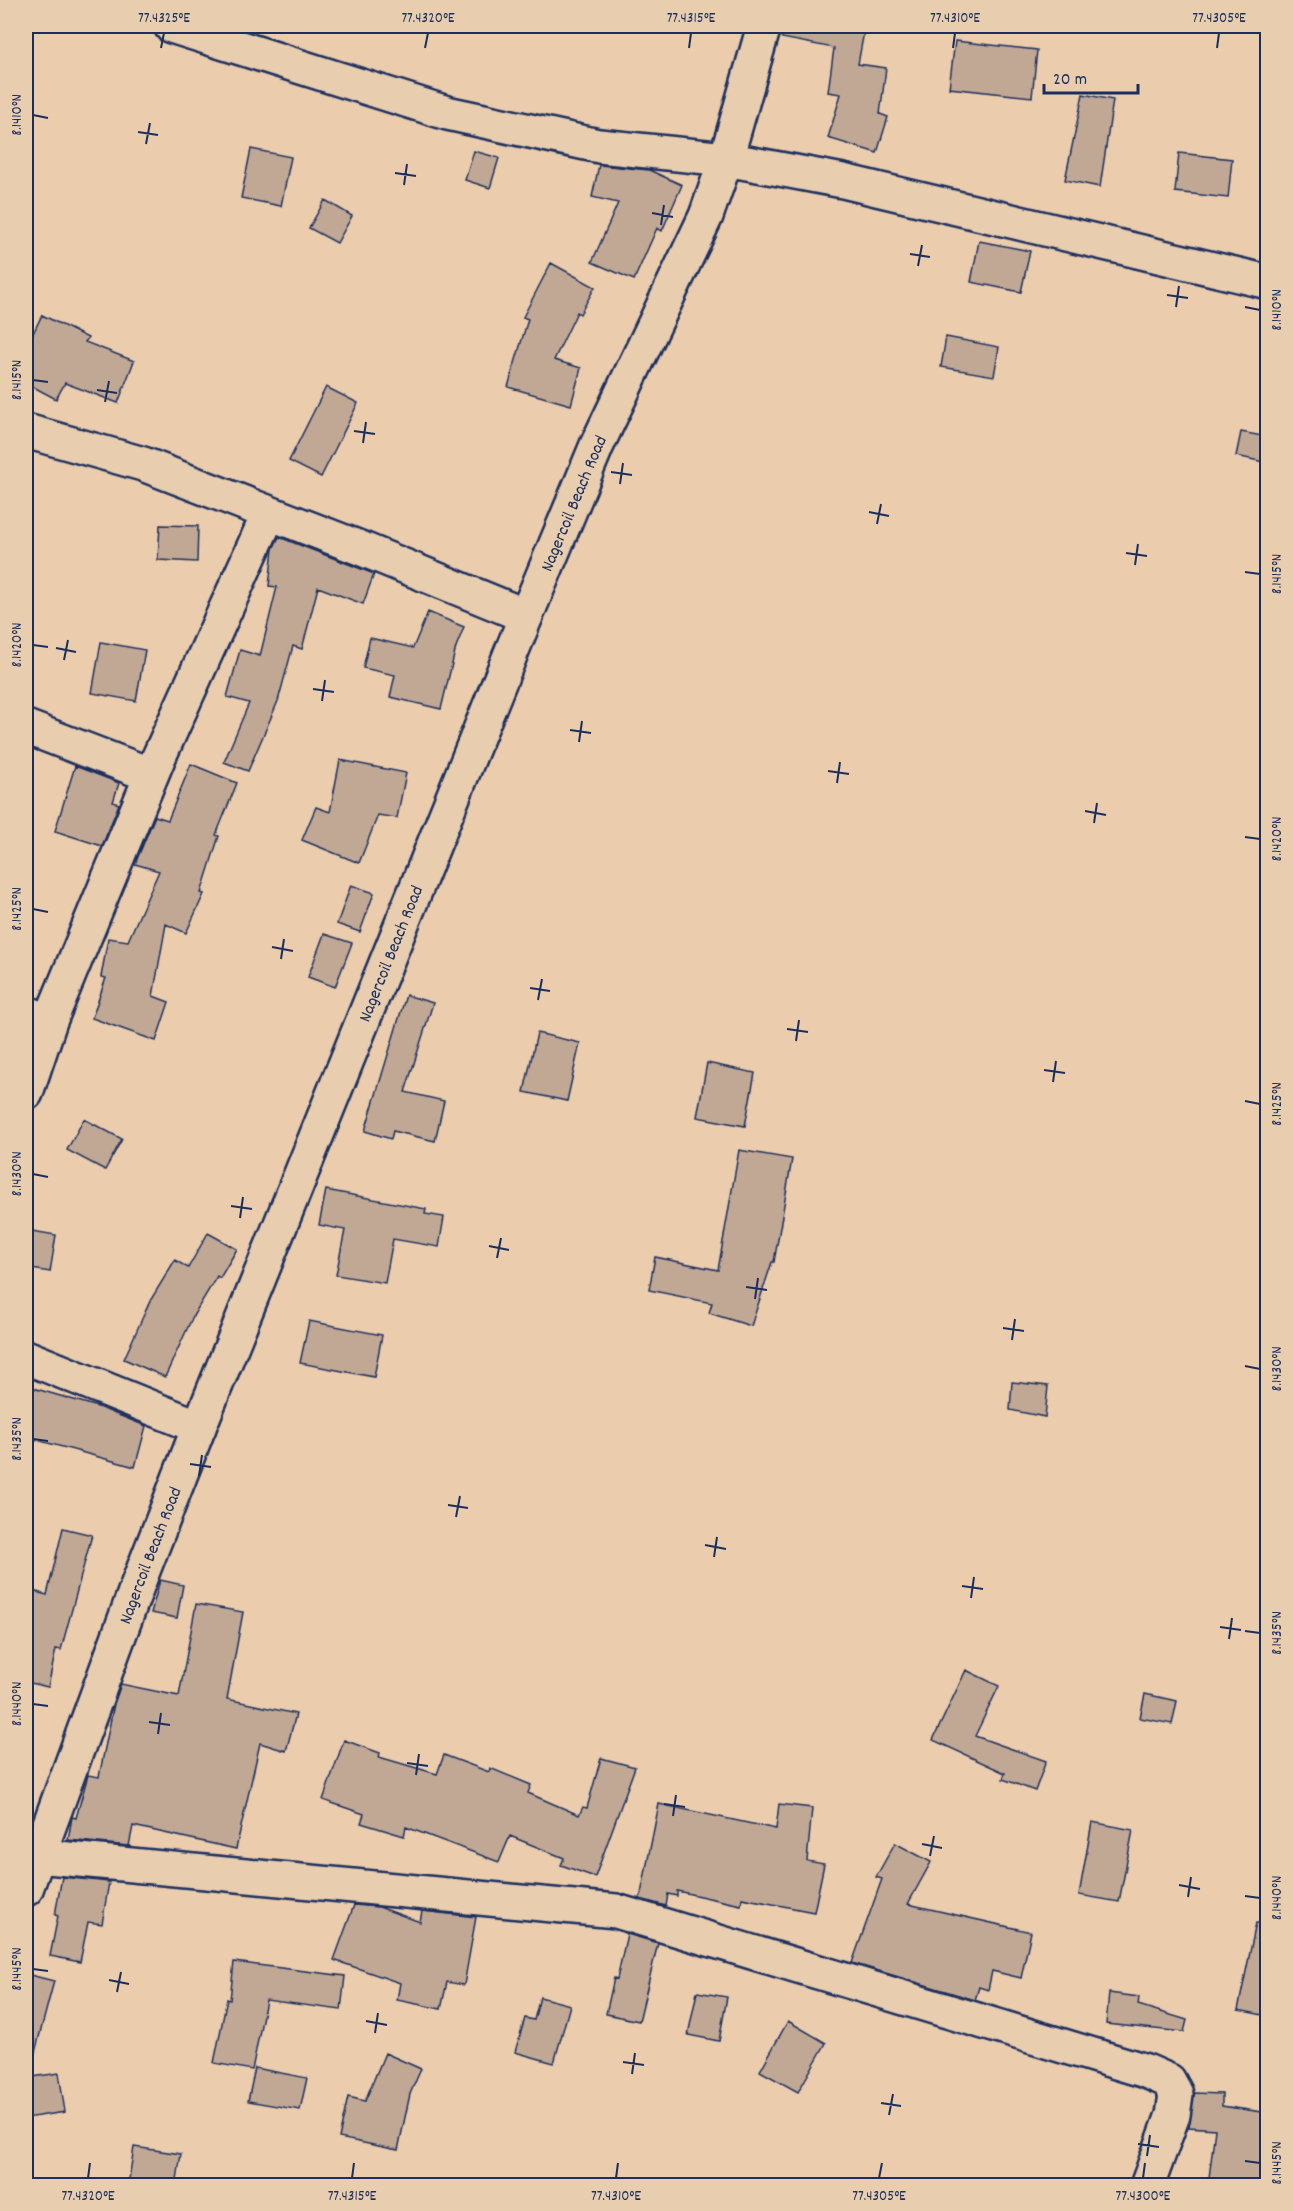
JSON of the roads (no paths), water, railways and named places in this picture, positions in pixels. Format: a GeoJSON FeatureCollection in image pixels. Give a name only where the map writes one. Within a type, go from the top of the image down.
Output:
{"type":"FeatureCollection","features":[{"type":"Feature","properties":{"kind":"street"},"geometry":{"type":"LineString","coordinates":[[171,26],[447,113],[599,146],[726,159],[843,182],[1268,282]]}},
{"type":"Feature","properties":{"kind":"street","name":"Nagercoil Beach Road"},"geometry":{"type":"LineString","coordinates":[[26,1889],[199,1427],[526,616],[597,445],[706,216],[726,159],[764,26]]}},
{"type":"Feature","properties":{"kind":"street"},"geometry":{"type":"LineString","coordinates":[[26,431],[143,464],[526,616]]}},
{"type":"Feature","properties":{"kind":"street"},"geometry":{"type":"LineString","coordinates":[[26,1093],[38,1017],[151,775],[269,513]]}},
{"type":"Feature","properties":{"kind":"street"},"geometry":{"type":"LineString","coordinates":[[26,727],[151,775]]}},
{"type":"Feature","properties":{"kind":"street"},"geometry":{"type":"LineString","coordinates":[[26,1357],[199,1427]]}},
{"type":"Feature","properties":{"kind":"street"},"geometry":{"type":"LineString","coordinates":[[37,1856],[616,1911],[714,1939],[1146,2071],[1169,2081],[1176,2094],[1173,2115],[1148,2186]]}}]}
